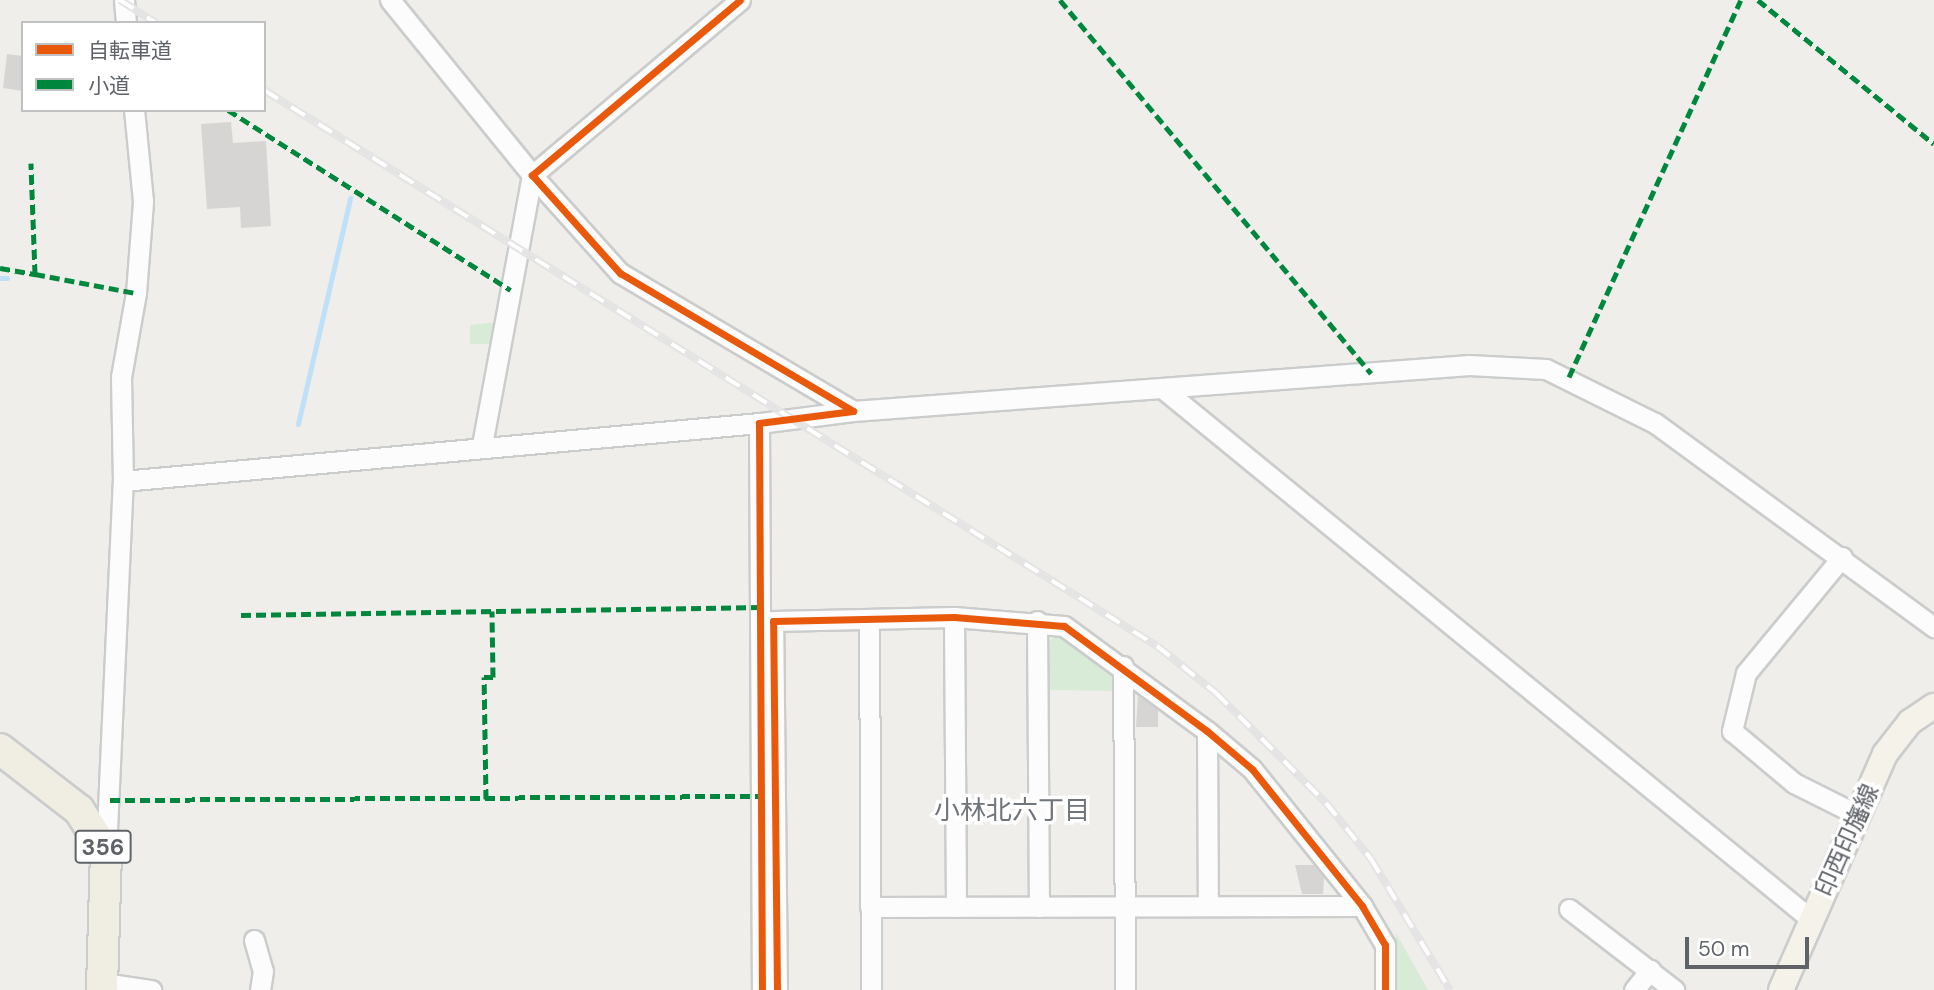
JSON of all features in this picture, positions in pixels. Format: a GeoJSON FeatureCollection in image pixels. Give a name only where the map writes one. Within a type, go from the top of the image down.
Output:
{"type":"FeatureCollection","features":[{"type":"Feature","properties":{"kind":"highway","name":"356"},"geometry":{"type":"LineString","coordinates":[[0,749],[79,810],[106,852],[103,987]]}},
{"type":"Feature","properties":{"kind":"main road","name":"印西印旛線"},"geometry":{"type":"LineString","coordinates":[[1781,990],[1895,738],[1934,706]]}},
{"type":"Feature","properties":{"kind":"street"},"geometry":{"type":"LineString","coordinates":[[124,0],[126,21]]}},
{"type":"Feature","properties":{"kind":"street"},"geometry":{"type":"LineString","coordinates":[[390,0],[532,174],[620,273],[853,411]]}},
{"type":"Feature","properties":{"kind":"street"},"geometry":{"type":"LineString","coordinates":[[482,445],[532,174],[740,0]]}},
{"type":"Feature","properties":{"kind":"street"},"geometry":{"type":"LineString","coordinates":[[106,852],[123,481],[121,377],[136,293],[143,201],[134,112]]}},
{"type":"Feature","properties":{"kind":"street"},"geometry":{"type":"LineString","coordinates":[[123,481],[482,445],[759,423],[853,411],[1469,365],[1546,369],[1655,423],[1934,627]]}},
{"type":"Feature","properties":{"kind":"street"},"geometry":{"type":"LineString","coordinates":[[1161,388],[1812,920]]}},
{"type":"Feature","properties":{"kind":"street"},"geometry":{"type":"LineString","coordinates":[[759,423],[762,990]]}},
{"type":"Feature","properties":{"kind":"street"},"geometry":{"type":"LineString","coordinates":[[1842,558],[1746,673],[1732,731],[1794,783],[1858,815]]}},
{"type":"Feature","properties":{"kind":"street"},"geometry":{"type":"LineString","coordinates":[[954,617],[956,907]]}},
{"type":"Feature","properties":{"kind":"street"},"geometry":{"type":"LineString","coordinates":[[777,990],[773,621],[954,617],[1037,621],[1065,626],[1123,666],[1252,769],[1362,906],[1385,945],[1385,990]]}},
{"type":"Feature","properties":{"kind":"street"},"geometry":{"type":"LineString","coordinates":[[869,619],[871,990]]}},
{"type":"Feature","properties":{"kind":"street"},"geometry":{"type":"LineString","coordinates":[[1037,621],[1039,907]]}},
{"type":"Feature","properties":{"kind":"street"},"geometry":{"type":"LineString","coordinates":[[1123,666],[1125,990]]}},
{"type":"Feature","properties":{"kind":"street"},"geometry":{"type":"LineString","coordinates":[[1207,731],[1208,906]]}},
{"type":"Feature","properties":{"kind":"street"},"geometry":{"type":"LineString","coordinates":[[870,907],[1362,906]]}},
{"type":"Feature","properties":{"kind":"street"},"geometry":{"type":"LineString","coordinates":[[1569,909],[1674,990]]}},
{"type":"Feature","properties":{"kind":"street"},"geometry":{"type":"LineString","coordinates":[[254,940],[260,990]]}},
{"type":"Feature","properties":{"kind":"street"},"geometry":{"type":"LineString","coordinates":[[1634,990],[1650,970]]}},
{"type":"Feature","properties":{"kind":"street"},"geometry":{"type":"LineString","coordinates":[[103,987],[151,990]]}},
{"type":"Feature","properties":{"kind":"green space"},"geometry":{"type":"Polygon","coordinates":[[[498,322],[494,344],[470,344],[470,325],[498,322]]]}},
{"type":"Feature","properties":{"kind":"green space"},"geometry":{"type":"Polygon","coordinates":[[[1059,636],[1116,670],[1115,691],[1049,690],[1045,642],[1059,636]]]}},
{"type":"Feature","properties":{"kind":"green space"},"geometry":{"type":"Polygon","coordinates":[[[1396,933],[1428,990],[1397,990],[1396,933]]]}},
{"type":"Feature","properties":{"kind":"building"},"geometry":{"type":"Polygon","coordinates":[[[7,54],[21,56],[21,91],[3,88],[7,54]]]}},
{"type":"Feature","properties":{"kind":"building"},"geometry":{"type":"Polygon","coordinates":[[[231,122],[233,143],[266,141],[271,226],[241,228],[240,207],[207,209],[201,124],[231,122]]]}},
{"type":"Feature","properties":{"kind":"building"},"geometry":{"type":"Polygon","coordinates":[[[1138,696],[1158,710],[1158,727],[1136,727],[1138,696]]]}},
{"type":"Feature","properties":{"kind":"building"},"geometry":{"type":"Polygon","coordinates":[[[1295,865],[1314,865],[1324,878],[1323,894],[1302,894],[1295,865]]]}},
{"type":"Feature","properties":{"kind":"waterway"},"geometry":{"type":"LineString","coordinates":[[298,424],[350,198]]}},
{"type":"Feature","properties":{"kind":"waterway"},"geometry":{"type":"LineString","coordinates":[[0,278],[7,278]]}},
{"type":"Feature","properties":{"kind":"railway"},"geometry":{"type":"LineString","coordinates":[[120,0],[153,21]]}},
{"type":"Feature","properties":{"kind":"railway"},"geometry":{"type":"LineString","coordinates":[[266,91],[1157,646],[1216,693],[1326,803],[1371,859],[1450,990]]}},
{"type":"Feature","properties":{"kind":"marked path"},"geometry":{"type":"LineString","coordinates":[[1060,0],[1371,373]]}},
{"type":"Feature","properties":{"kind":"marked path"},"geometry":{"type":"LineString","coordinates":[[1569,377],[1741,0]]}},
{"type":"Feature","properties":{"kind":"marked path"},"geometry":{"type":"LineString","coordinates":[[1758,0],[1934,144]]}},
{"type":"Feature","properties":{"kind":"marked path"},"geometry":{"type":"LineString","coordinates":[[231,112],[511,290]]}},
{"type":"Feature","properties":{"kind":"marked path"},"geometry":{"type":"LineString","coordinates":[[0,268],[35,274],[31,163]]}},
{"type":"Feature","properties":{"kind":"marked path"},"geometry":{"type":"LineString","coordinates":[[35,274],[136,293]]}},
{"type":"Feature","properties":{"kind":"marked path"},"geometry":{"type":"LineString","coordinates":[[241,615],[759,607]]}},
{"type":"Feature","properties":{"kind":"marked path"},"geometry":{"type":"LineString","coordinates":[[486,799],[484,677],[493,677],[492,611]]}},
{"type":"Feature","properties":{"kind":"marked path"},"geometry":{"type":"LineString","coordinates":[[110,800],[761,796]]}},
{"type":"Feature","properties":{"kind":"cycle path"},"geometry":{"type":"LineString","coordinates":[[740,0],[532,175],[620,273],[853,411],[759,423],[762,990]]}},
{"type":"Feature","properties":{"kind":"cycle path"},"geometry":{"type":"LineString","coordinates":[[777,990],[773,621],[954,617],[1064,626],[1207,731],[1252,769],[1362,906],[1385,945],[1385,990]]}},
{"type":"Feature","properties":{"kind":"district","name":"小林北六丁目"},"geometry":{"type":"Point","coordinates":[1012,811]}}]}
